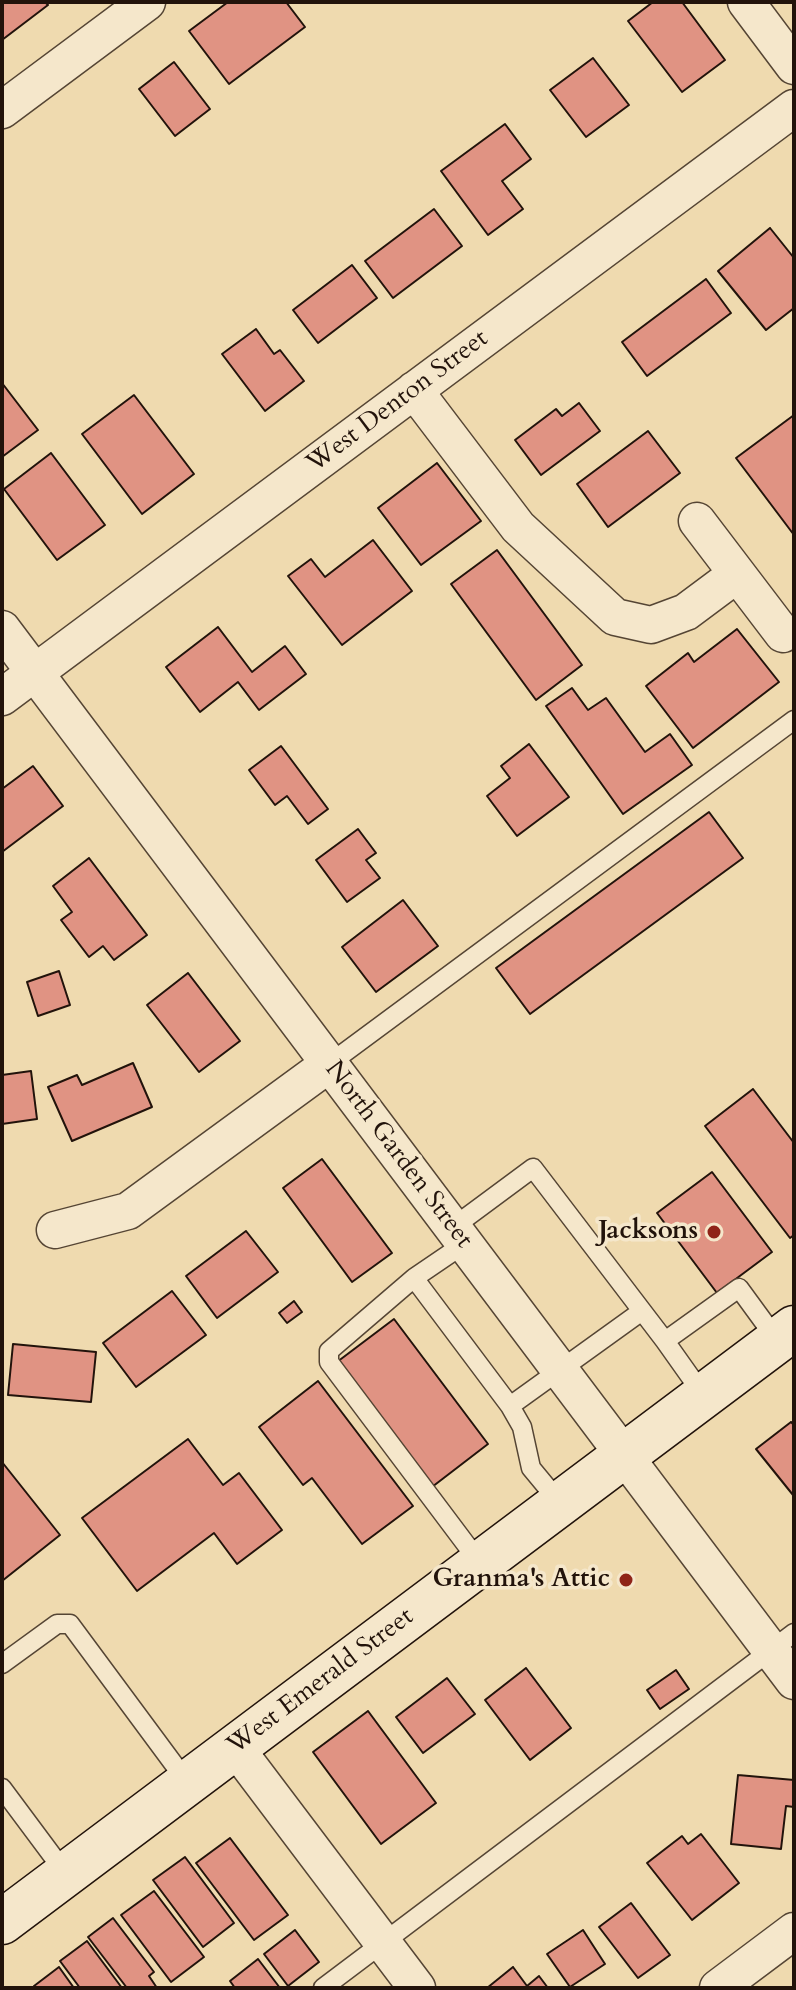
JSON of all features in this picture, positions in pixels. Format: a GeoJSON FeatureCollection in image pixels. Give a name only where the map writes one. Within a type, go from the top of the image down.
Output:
{"type":"FeatureCollection","features":[{"type":"Feature","properties":{"kind":"street"},"geometry":{"type":"LineString","coordinates":[[2,110],[147,2]]}},
{"type":"Feature","properties":{"kind":"street"},"geometry":{"type":"LineString","coordinates":[[746,2],[794,66]]}},
{"type":"Feature","properties":{"kind":"street","name":"West Denton Street"},"geometry":{"type":"LineString","coordinates":[[2,697],[794,108]]}},
{"type":"Feature","properties":{"kind":"street"},"geometry":{"type":"LineString","coordinates":[[414,390],[518,527],[615,617],[651,625],[686,612],[737,574]]}},
{"type":"Feature","properties":{"kind":"street"},"geometry":{"type":"LineString","coordinates":[[697,521],[783,634]]}},
{"type":"Feature","properties":{"kind":"street","name":"North Garden Street"},"geometry":{"type":"LineString","coordinates":[[2,629],[624,1456],[782,1642],[794,1681]]}},
{"type":"Feature","properties":{"kind":"street"},"geometry":{"type":"LineString","coordinates":[[55,1230],[128,1211],[329,1064]]}},
{"type":"Feature","properties":{"kind":"street","name":"West Emerald Street"},"geometry":{"type":"LineString","coordinates":[[2,1922],[786,1334]]}},
{"type":"Feature","properties":{"kind":"street"},"geometry":{"type":"LineString","coordinates":[[235,1747],[417,1988]]}},
{"type":"Feature","properties":{"kind":"street"},"geometry":{"type":"LineString","coordinates":[[718,1988],[794,1931]]}},
{"type":"Feature","properties":{"kind":"lane"},"geometry":{"type":"LineString","coordinates":[[329,1064],[794,720]]}},
{"type":"Feature","properties":{"kind":"lane"},"geometry":{"type":"LineString","coordinates":[[480,1563],[329,1362],[329,1351],[414,1278],[533,1168],[704,1396]]}},
{"type":"Feature","properties":{"kind":"lane"},"geometry":{"type":"LineString","coordinates":[[414,1278],[510,1406],[522,1427],[531,1468],[560,1503]]}},
{"type":"Feature","properties":{"kind":"lane"},"geometry":{"type":"LineString","coordinates":[[665,1341],[739,1288],[786,1334]]}},
{"type":"Feature","properties":{"kind":"lane"},"geometry":{"type":"LineString","coordinates":[[510,1406],[642,1311]]}},
{"type":"Feature","properties":{"kind":"lane"},"geometry":{"type":"LineString","coordinates":[[2,1664],[57,1624],[70,1624],[187,1782]]}},
{"type":"Feature","properties":{"kind":"lane"},"geometry":{"type":"LineString","coordinates":[[323,1988],[782,1642]]}},
{"type":"Feature","properties":{"kind":"lane"},"geometry":{"type":"LineString","coordinates":[[2,1788],[66,1874]]}},
{"type":"Feature","properties":{"kind":"building"},"geometry":{"type":"Polygon","coordinates":[[[2,2],[45,2],[48,5],[2,40],[2,2]]]}},
{"type":"Feature","properties":{"kind":"building"},"geometry":{"type":"Polygon","coordinates":[[[228,2],[286,2],[305,27],[229,84],[189,31],[228,2]]]}},
{"type":"Feature","properties":{"kind":"building"},"geometry":{"type":"Polygon","coordinates":[[[653,2],[682,2],[725,60],[682,92],[628,21],[653,2]]]}},
{"type":"Feature","properties":{"kind":"building"},"geometry":{"type":"Polygon","coordinates":[[[593,58],[629,105],[586,137],[550,90],[593,58]]]}},
{"type":"Feature","properties":{"kind":"building"},"geometry":{"type":"Polygon","coordinates":[[[174,62],[210,109],[175,136],[139,89],[174,62]]]}},
{"type":"Feature","properties":{"kind":"building"},"geometry":{"type":"Polygon","coordinates":[[[505,124],[531,159],[502,181],[523,209],[488,235],[441,171],[505,124]]]}},
{"type":"Feature","properties":{"kind":"building"},"geometry":{"type":"Polygon","coordinates":[[[434,209],[462,246],[393,298],[365,261],[434,209]]]}},
{"type":"Feature","properties":{"kind":"building"},"geometry":{"type":"Polygon","coordinates":[[[770,228],[794,258],[794,308],[766,330],[718,271],[770,228]]]}},
{"type":"Feature","properties":{"kind":"building"},"geometry":{"type":"Polygon","coordinates":[[[352,265],[377,298],[318,343],[293,310],[352,265]]]}},
{"type":"Feature","properties":{"kind":"building"},"geometry":{"type":"Polygon","coordinates":[[[706,279],[731,313],[647,376],[622,342],[706,279]]]}},
{"type":"Feature","properties":{"kind":"building"},"geometry":{"type":"Polygon","coordinates":[[[256,329],[274,354],[280,350],[304,381],[265,411],[222,354],[256,329]]]}},
{"type":"Feature","properties":{"kind":"building"},"geometry":{"type":"Polygon","coordinates":[[[2,383],[38,430],[2,457],[2,383]]]}},
{"type":"Feature","properties":{"kind":"building"},"geometry":{"type":"Polygon","coordinates":[[[134,395],[194,474],[142,514],[82,434],[134,395]]]}},
{"type":"Feature","properties":{"kind":"building"},"geometry":{"type":"Polygon","coordinates":[[[579,403],[600,431],[541,475],[515,440],[556,409],[562,416],[579,403]]]}},
{"type":"Feature","properties":{"kind":"building"},"geometry":{"type":"Polygon","coordinates":[[[794,415],[794,535],[736,458],[794,415]]]}},
{"type":"Feature","properties":{"kind":"building"},"geometry":{"type":"Polygon","coordinates":[[[648,431],[680,473],[608,527],[577,484],[648,431]]]}},
{"type":"Feature","properties":{"kind":"building"},"geometry":{"type":"Polygon","coordinates":[[[51,453],[105,525],[57,560],[4,489],[51,453]]]}},
{"type":"Feature","properties":{"kind":"building"},"geometry":{"type":"Polygon","coordinates":[[[437,463],[481,521],[421,565],[378,508],[437,463]]]}},
{"type":"Feature","properties":{"kind":"building"},"geometry":{"type":"Polygon","coordinates":[[[373,540],[412,591],[342,645],[288,576],[311,559],[325,577],[373,540]]]}},
{"type":"Feature","properties":{"kind":"building"},"geometry":{"type":"Polygon","coordinates":[[[497,550],[582,665],[536,700],[451,584],[497,550]]]}},
{"type":"Feature","properties":{"kind":"building"},"geometry":{"type":"Polygon","coordinates":[[[218,627],[252,672],[285,646],[306,674],[259,710],[238,682],[200,712],[166,667],[218,627]]]}},
{"type":"Feature","properties":{"kind":"building"},"geometry":{"type":"Polygon","coordinates":[[[737,629],[779,682],[693,748],[646,686],[688,653],[694,662],[737,629]]]}},
{"type":"Feature","properties":{"kind":"building"},"geometry":{"type":"Polygon","coordinates":[[[572,688],[588,710],[606,698],[645,752],[670,734],[692,765],[623,814],[546,706],[572,688]]]}},
{"type":"Feature","properties":{"kind":"building"},"geometry":{"type":"Polygon","coordinates":[[[529,744],[569,797],[517,836],[487,796],[510,778],[501,766],[529,744]]]}},
{"type":"Feature","properties":{"kind":"building"},"geometry":{"type":"Polygon","coordinates":[[[281,746],[328,809],[308,824],[287,796],[275,805],[249,770],[281,746]]]}},
{"type":"Feature","properties":{"kind":"building"},"geometry":{"type":"Polygon","coordinates":[[[33,766],[63,806],[2,852],[2,789],[33,766]]]}},
{"type":"Feature","properties":{"kind":"building"},"geometry":{"type":"Polygon","coordinates":[[[709,812],[743,858],[530,1014],[496,968],[709,812]]]}},
{"type":"Feature","properties":{"kind":"building"},"geometry":{"type":"Polygon","coordinates":[[[358,829],[376,853],[366,860],[380,878],[347,902],[316,860],[358,829]]]}},
{"type":"Feature","properties":{"kind":"building"},"geometry":{"type":"Polygon","coordinates":[[[89,858],[147,935],[114,960],[103,946],[89,957],[61,920],[72,912],[53,886],[89,858]]]}},
{"type":"Feature","properties":{"kind":"building"},"geometry":{"type":"Polygon","coordinates":[[[403,900],[438,946],[376,992],[342,947],[403,900]]]}},
{"type":"Feature","properties":{"kind":"building"},"geometry":{"type":"Polygon","coordinates":[[[59,971],[70,1005],[38,1016],[27,982],[59,971]]]}},
{"type":"Feature","properties":{"kind":"building"},"geometry":{"type":"Polygon","coordinates":[[[188,973],[240,1041],[199,1072],[147,1005],[188,973]]]}},
{"type":"Feature","properties":{"kind":"building"},"geometry":{"type":"Polygon","coordinates":[[[133,1063],[152,1107],[72,1141],[48,1087],[77,1075],[82,1085],[133,1063]]]}},
{"type":"Feature","properties":{"kind":"building"},"geometry":{"type":"Polygon","coordinates":[[[31,1071],[37,1119],[2,1124],[2,1075],[31,1071]]]}},
{"type":"Feature","properties":{"kind":"building"},"geometry":{"type":"Polygon","coordinates":[[[753,1089],[794,1143],[794,1235],[790,1238],[705,1126],[753,1089]]]}},
{"type":"Feature","properties":{"kind":"building"},"geometry":{"type":"Polygon","coordinates":[[[322,1159],[392,1253],[352,1282],[283,1188],[322,1159]]]}},
{"type":"Feature","properties":{"kind":"building","name":"Jacksons"},"geometry":{"type":"Polygon","coordinates":[[[712,1172],[772,1252],[717,1293],[657,1213],[712,1172]]]}},
{"type":"Feature","properties":{"kind":"building"},"geometry":{"type":"Polygon","coordinates":[[[246,1231],[278,1272],[217,1318],[186,1276],[246,1231]]]}},
{"type":"Feature","properties":{"kind":"building"},"geometry":{"type":"Polygon","coordinates":[[[172,1291],[206,1335],[136,1387],[103,1343],[172,1291]]]}},
{"type":"Feature","properties":{"kind":"building"},"geometry":{"type":"Polygon","coordinates":[[[294,1301],[302,1312],[287,1323],[279,1313],[294,1301]]]}},
{"type":"Feature","properties":{"kind":"building"},"geometry":{"type":"Polygon","coordinates":[[[394,1319],[488,1444],[432,1487],[337,1362],[394,1319]]]}},
{"type":"Feature","properties":{"kind":"building"},"geometry":{"type":"Polygon","coordinates":[[[13,1344],[96,1352],[91,1402],[8,1395],[13,1344]]]}},
{"type":"Feature","properties":{"kind":"building"},"geometry":{"type":"Polygon","coordinates":[[[318,1381],[413,1506],[362,1544],[312,1478],[303,1485],[259,1427],[318,1381]]]}},
{"type":"Feature","properties":{"kind":"building"},"geometry":{"type":"Polygon","coordinates":[[[791,1422],[794,1425],[793,1495],[756,1449],[791,1422]]]}},
{"type":"Feature","properties":{"kind":"building"},"geometry":{"type":"Polygon","coordinates":[[[188,1439],[223,1485],[239,1473],[282,1530],[237,1564],[214,1533],[137,1591],[82,1518],[188,1439]]]}},
{"type":"Feature","properties":{"kind":"building"},"geometry":{"type":"Polygon","coordinates":[[[2,1462],[60,1535],[2,1581],[2,1462]]]}},
{"type":"Feature","properties":{"kind":"building"},"geometry":{"type":"Polygon","coordinates":[[[526,1668],[571,1728],[530,1760],[485,1700],[526,1668]]]}},
{"type":"Feature","properties":{"kind":"building"},"geometry":{"type":"Polygon","coordinates":[[[676,1670],[689,1689],[660,1709],[647,1690],[676,1670]]]}},
{"type":"Feature","properties":{"kind":"building"},"geometry":{"type":"Polygon","coordinates":[[[447,1678],[475,1714],[423,1753],[396,1717],[447,1678]]]}},
{"type":"Feature","properties":{"kind":"building"},"geometry":{"type":"Polygon","coordinates":[[[368,1711],[436,1803],[381,1844],[313,1752],[368,1711]]]}},
{"type":"Feature","properties":{"kind":"building"},"geometry":{"type":"Polygon","coordinates":[[[738,1775],[794,1780],[794,1807],[786,1806],[781,1849],[731,1844],[738,1775]]]}},
{"type":"Feature","properties":{"kind":"building"},"geometry":{"type":"Polygon","coordinates":[[[701,1834],[739,1883],[692,1920],[647,1863],[682,1836],[688,1844],[701,1834]]]}},
{"type":"Feature","properties":{"kind":"building"},"geometry":{"type":"Polygon","coordinates":[[[230,1838],[288,1915],[254,1940],[196,1863],[230,1838]]]}},
{"type":"Feature","properties":{"kind":"building"},"geometry":{"type":"Polygon","coordinates":[[[185,1857],[234,1923],[203,1947],[153,1880],[185,1857]]]}},
{"type":"Feature","properties":{"kind":"building"},"geometry":{"type":"Polygon","coordinates":[[[154,1891],[204,1957],[171,1982],[121,1915],[154,1891]]]}},
{"type":"Feature","properties":{"kind":"building"},"geometry":{"type":"Polygon","coordinates":[[[631,1903],[670,1955],[638,1978],[599,1927],[631,1903]]]}},
{"type":"Feature","properties":{"kind":"building"},"geometry":{"type":"Polygon","coordinates":[[[113,1918],[154,1972],[149,1976],[157,1988],[127,1988],[88,1937],[113,1918]]]}},
{"type":"Feature","properties":{"kind":"building"},"geometry":{"type":"Polygon","coordinates":[[[295,1930],[319,1962],[288,1986],[264,1954],[295,1930]]]}},
{"type":"Feature","properties":{"kind":"building"},"geometry":{"type":"Polygon","coordinates":[[[583,1930],[605,1964],[570,1987],[547,1954],[583,1930]]]}},
{"type":"Feature","properties":{"kind":"building"},"geometry":{"type":"Polygon","coordinates":[[[87,1941],[122,1988],[80,1988],[60,1961],[87,1941]]]}},
{"type":"Feature","properties":{"kind":"building"},"geometry":{"type":"Polygon","coordinates":[[[258,1959],[280,1988],[235,1988],[230,1981],[258,1959]]]}},
{"type":"Feature","properties":{"kind":"building"},"geometry":{"type":"Polygon","coordinates":[[[59,1967],[74,1988],[34,1986],[59,1967]]]}},
{"type":"Feature","properties":{"kind":"building"},"geometry":{"type":"Polygon","coordinates":[[[513,1967],[527,1986],[539,1976],[548,1988],[487,1988],[513,1967]]]}},
{"type":"Feature","properties":{"kind":"place","name":"Jacksons"},"geometry":{"type":"Point","coordinates":[714,1232]}},
{"type":"Feature","properties":{"kind":"place","name":"Granma's Attic"},"geometry":{"type":"Point","coordinates":[626,1580]}}]}
